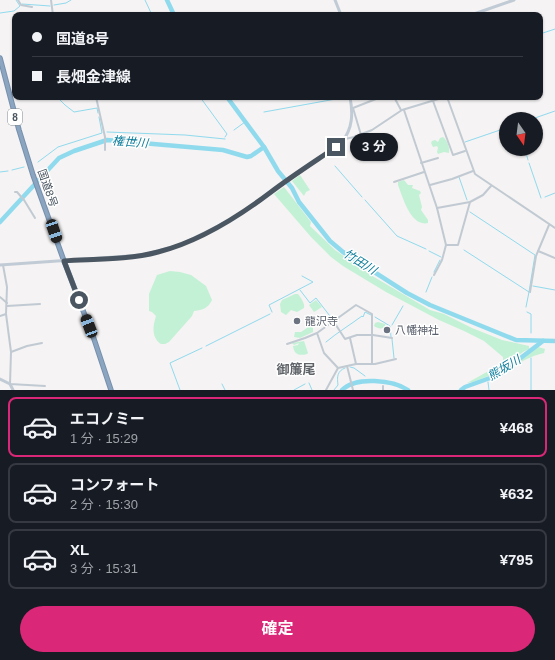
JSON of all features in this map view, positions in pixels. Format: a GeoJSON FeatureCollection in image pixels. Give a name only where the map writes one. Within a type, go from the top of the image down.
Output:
{"type":"FeatureCollection","features":[{"type":"Feature","properties":{"kind":"highway","name":"国道8号"},"geometry":{"type":"LineString","coordinates":[[0,58],[19,130],[33,175],[94,339],[111,390]]}},
{"type":"Feature","properties":{"kind":"main road"},"geometry":{"type":"LineString","coordinates":[[335,0],[340,12]]}},
{"type":"Feature","properties":{"kind":"main road"},"geometry":{"type":"LineString","coordinates":[[480,12],[514,0]]}},
{"type":"Feature","properties":{"kind":"main road"},"geometry":{"type":"LineString","coordinates":[[2,265],[143,255],[171,248],[191,240],[259,202],[336,147],[345,139],[351,123],[352,108],[351,100]]}},
{"type":"Feature","properties":{"kind":"main road"},"geometry":{"type":"LineString","coordinates":[[0,379],[13,390]]}},
{"type":"Feature","properties":{"kind":"street"},"geometry":{"type":"LineString","coordinates":[[18,0],[21,5],[32,7]]}},
{"type":"Feature","properties":{"kind":"street"},"geometry":{"type":"LineString","coordinates":[[51,0],[53,12]]}},
{"type":"Feature","properties":{"kind":"street"},"geometry":{"type":"LineString","coordinates":[[97,100],[105,136],[105,150]]}},
{"type":"Feature","properties":{"kind":"street"},"geometry":{"type":"LineString","coordinates":[[361,135],[352,108],[373,100]]}},
{"type":"Feature","properties":{"kind":"street"},"geometry":{"type":"LineString","coordinates":[[396,100],[403,110],[424,172],[430,185],[446,245],[442,260],[434,275]]}},
{"type":"Feature","properties":{"kind":"street"},"geometry":{"type":"LineString","coordinates":[[345,139],[361,135],[372,130],[403,110],[436,100]]}},
{"type":"Feature","properties":{"kind":"street"},"geometry":{"type":"LineString","coordinates":[[447,100],[465,151],[475,174],[553,226],[536,256],[530,292]]}},
{"type":"Feature","properties":{"kind":"street"},"geometry":{"type":"LineString","coordinates":[[433,101],[453,155],[465,151]]}},
{"type":"Feature","properties":{"kind":"street"},"geometry":{"type":"LineString","coordinates":[[421,163],[438,158]]}},
{"type":"Feature","properties":{"kind":"street"},"geometry":{"type":"LineString","coordinates":[[430,185],[473,171]]}},
{"type":"Feature","properties":{"kind":"street"},"geometry":{"type":"LineString","coordinates":[[394,182],[424,172]]}},
{"type":"Feature","properties":{"kind":"street"},"geometry":{"type":"LineString","coordinates":[[437,208],[470,202],[483,195],[491,186]]}},
{"type":"Feature","properties":{"kind":"street"},"geometry":{"type":"LineString","coordinates":[[16,192],[24,200],[35,218]]}},
{"type":"Feature","properties":{"kind":"street"},"geometry":{"type":"LineString","coordinates":[[446,245],[458,244],[470,202]]}},
{"type":"Feature","properties":{"kind":"street"},"geometry":{"type":"LineString","coordinates":[[538,251],[555,258]]}},
{"type":"Feature","properties":{"kind":"street"},"geometry":{"type":"LineString","coordinates":[[2,265],[7,287],[6,314],[11,352],[10,387],[44,386]]}},
{"type":"Feature","properties":{"kind":"street"},"geometry":{"type":"LineString","coordinates":[[0,297],[7,305]]}},
{"type":"Feature","properties":{"kind":"street"},"geometry":{"type":"LineString","coordinates":[[0,301],[4,300]]}},
{"type":"Feature","properties":{"kind":"street"},"geometry":{"type":"LineString","coordinates":[[7,305],[40,304]]}},
{"type":"Feature","properties":{"kind":"street"},"geometry":{"type":"LineString","coordinates":[[287,344],[317,333],[356,305],[372,314],[372,363]]}},
{"type":"Feature","properties":{"kind":"street"},"geometry":{"type":"LineString","coordinates":[[0,316],[6,314]]}},
{"type":"Feature","properties":{"kind":"street"},"geometry":{"type":"LineString","coordinates":[[334,322],[345,339],[358,335],[373,335],[392,338]]}},
{"type":"Feature","properties":{"kind":"street"},"geometry":{"type":"LineString","coordinates":[[317,333],[321,348],[338,368]]}},
{"type":"Feature","properties":{"kind":"street"},"geometry":{"type":"LineString","coordinates":[[350,338],[356,364]]}},
{"type":"Feature","properties":{"kind":"street"},"geometry":{"type":"LineString","coordinates":[[11,352],[27,346],[42,343]]}},
{"type":"Feature","properties":{"kind":"street"},"geometry":{"type":"LineString","coordinates":[[326,390],[338,368],[356,364],[375,364],[396,359]]}},
{"type":"Feature","properties":{"kind":"street"},"geometry":{"type":"LineString","coordinates":[[347,366],[353,390]]}},
{"type":"Feature","properties":{"kind":"green space"},"geometry":{"type":"Polygon","coordinates":[[[443,137],[448,144],[449,153],[444,152],[438,154],[437,146],[433,147],[431,143],[435,140],[438,142],[440,138],[443,137]]]}},
{"type":"Feature","properties":{"kind":"green space"},"geometry":{"type":"Polygon","coordinates":[[[300,175],[310,190],[306,192],[304,196],[292,181],[300,175]]]}},
{"type":"Feature","properties":{"kind":"green space"},"geometry":{"type":"Polygon","coordinates":[[[404,180],[408,185],[413,185],[412,188],[420,191],[421,193],[419,195],[422,207],[421,210],[428,220],[428,223],[417,221],[408,210],[398,185],[398,182],[404,180]]]}},
{"type":"Feature","properties":{"kind":"green space"},"geometry":{"type":"Polygon","coordinates":[[[284,187],[311,222],[310,226],[335,250],[374,277],[430,310],[444,314],[472,328],[502,340],[529,346],[529,349],[496,373],[467,383],[503,363],[503,357],[484,341],[439,320],[386,292],[331,257],[311,237],[274,194],[284,187]]]}},
{"type":"Feature","properties":{"kind":"green space"},"geometry":{"type":"Polygon","coordinates":[[[170,271],[191,275],[206,286],[212,300],[205,308],[194,311],[192,316],[169,342],[161,344],[154,335],[156,316],[149,311],[149,294],[157,275],[170,271]]]}},
{"type":"Feature","properties":{"kind":"green space"},"geometry":{"type":"Polygon","coordinates":[[[298,294],[304,304],[304,308],[297,312],[291,310],[286,315],[281,312],[280,304],[282,300],[298,294]]]}},
{"type":"Feature","properties":{"kind":"green space"},"geometry":{"type":"Polygon","coordinates":[[[316,300],[322,307],[314,312],[309,305],[316,300]]]}},
{"type":"Feature","properties":{"kind":"green space"},"geometry":{"type":"Polygon","coordinates":[[[307,321],[313,328],[313,332],[300,338],[294,337],[295,332],[301,332],[307,328],[307,321]]]}},
{"type":"Feature","properties":{"kind":"green space"},"geometry":{"type":"Polygon","coordinates":[[[378,322],[385,324],[386,327],[377,328],[374,326],[375,323],[378,322]]]}},
{"type":"Feature","properties":{"kind":"green space"},"geometry":{"type":"Polygon","coordinates":[[[304,341],[308,353],[300,355],[296,353],[293,346],[298,345],[299,343],[294,345],[292,343],[304,341]]]}},
{"type":"Feature","properties":{"kind":"green space"},"geometry":{"type":"Polygon","coordinates":[[[538,347],[545,349],[544,353],[523,361],[491,381],[489,381],[506,371],[538,347]]]}},
{"type":"Feature","properties":{"kind":"waterway"},"geometry":{"type":"LineString","coordinates":[[0,13],[14,11],[20,6],[16,0]]}},
{"type":"Feature","properties":{"kind":"waterway"},"geometry":{"type":"LineString","coordinates":[[54,5],[66,3],[71,0]]}},
{"type":"Feature","properties":{"kind":"waterway"},"geometry":{"type":"LineString","coordinates":[[145,0],[151,12]]}},
{"type":"Feature","properties":{"kind":"waterway","name":"竹田川"},"geometry":{"type":"LineString","coordinates":[[167,0],[173,12]]}},
{"type":"Feature","properties":{"kind":"waterway"},"geometry":{"type":"LineString","coordinates":[[22,4],[50,6]]}},
{"type":"Feature","properties":{"kind":"waterway"},"geometry":{"type":"LineString","coordinates":[[543,33],[555,29]]}},
{"type":"Feature","properties":{"kind":"waterway"},"geometry":{"type":"LineString","coordinates":[[60,100],[74,112],[97,108],[98,113]]}},
{"type":"Feature","properties":{"kind":"waterway"},"geometry":{"type":"LineString","coordinates":[[202,100],[227,134],[225,137]]}},
{"type":"Feature","properties":{"kind":"waterway","name":"竹田川"},"geometry":{"type":"LineString","coordinates":[[229,100],[264,147],[278,171],[292,188],[299,202],[330,241],[343,252],[407,293],[430,305],[516,340],[555,341]]}},
{"type":"Feature","properties":{"kind":"waterway"},"geometry":{"type":"LineString","coordinates":[[264,112],[330,100]]}},
{"type":"Feature","properties":{"kind":"waterway"},"geometry":{"type":"LineString","coordinates":[[543,115],[555,111]]}},
{"type":"Feature","properties":{"kind":"waterway"},"geometry":{"type":"LineString","coordinates":[[38,162],[58,147],[102,133],[99,117]]}},
{"type":"Feature","properties":{"kind":"waterway"},"geometry":{"type":"LineString","coordinates":[[234,130],[245,122]]}},
{"type":"Feature","properties":{"kind":"waterway"},"geometry":{"type":"LineString","coordinates":[[465,142],[499,130]]}},
{"type":"Feature","properties":{"kind":"waterway"},"geometry":{"type":"LineString","coordinates":[[107,132],[185,135],[225,139]]}},
{"type":"Feature","properties":{"kind":"waterway","name":"権世川"},"geometry":{"type":"LineString","coordinates":[[0,222],[59,158],[74,151],[107,140],[223,150],[247,157],[264,147]]}},
{"type":"Feature","properties":{"kind":"waterway"},"geometry":{"type":"LineString","coordinates":[[527,156],[528,160]]}},
{"type":"Feature","properties":{"kind":"waterway"},"geometry":{"type":"LineString","coordinates":[[529,163],[541,198]]}},
{"type":"Feature","properties":{"kind":"waterway"},"geometry":{"type":"LineString","coordinates":[[335,166],[362,197]]}},
{"type":"Feature","properties":{"kind":"waterway"},"geometry":{"type":"LineString","coordinates":[[12,170],[24,167]]}},
{"type":"Feature","properties":{"kind":"waterway"},"geometry":{"type":"LineString","coordinates":[[0,172],[8,171]]}},
{"type":"Feature","properties":{"kind":"waterway"},"geometry":{"type":"LineString","coordinates":[[459,177],[467,200]]}},
{"type":"Feature","properties":{"kind":"waterway"},"geometry":{"type":"LineString","coordinates":[[545,197],[555,193]]}},
{"type":"Feature","properties":{"kind":"waterway"},"geometry":{"type":"LineString","coordinates":[[365,200],[397,236],[426,249]]}},
{"type":"Feature","properties":{"kind":"waterway"},"geometry":{"type":"LineString","coordinates":[[470,212],[535,255],[529,292]]}},
{"type":"Feature","properties":{"kind":"waterway"},"geometry":{"type":"LineString","coordinates":[[464,250],[529,292],[526,307]]}},
{"type":"Feature","properties":{"kind":"waterway"},"geometry":{"type":"LineString","coordinates":[[429,251],[441,257]]}},
{"type":"Feature","properties":{"kind":"waterway"},"geometry":{"type":"LineString","coordinates":[[434,272],[440,260]]}},
{"type":"Feature","properties":{"kind":"waterway"},"geometry":{"type":"LineString","coordinates":[[272,312],[269,305],[313,282],[302,276]]}},
{"type":"Feature","properties":{"kind":"waterway"},"geometry":{"type":"LineString","coordinates":[[426,292],[432,277]]}},
{"type":"Feature","properties":{"kind":"waterway"},"geometry":{"type":"LineString","coordinates":[[533,286],[555,290]]}},
{"type":"Feature","properties":{"kind":"waterway"},"geometry":{"type":"LineString","coordinates":[[300,290],[310,303],[316,298],[333,320]]}},
{"type":"Feature","properties":{"kind":"waterway"},"geometry":{"type":"LineString","coordinates":[[392,325],[403,306]]}},
{"type":"Feature","properties":{"kind":"waterway"},"geometry":{"type":"LineString","coordinates":[[326,342],[362,316],[363,317],[365,312],[371,315]]}},
{"type":"Feature","properties":{"kind":"waterway"},"geometry":{"type":"LineString","coordinates":[[527,312],[531,314],[531,333]]}},
{"type":"Feature","properties":{"kind":"waterway"},"geometry":{"type":"LineString","coordinates":[[206,346],[270,314]]}},
{"type":"Feature","properties":{"kind":"waterway"},"geometry":{"type":"LineString","coordinates":[[375,317],[390,326],[391,337]]}},
{"type":"Feature","properties":{"kind":"waterway"},"geometry":{"type":"LineString","coordinates":[[392,339],[394,358]]}},
{"type":"Feature","properties":{"kind":"waterway","name":"熊坂川"},"geometry":{"type":"LineString","coordinates":[[461,390],[501,373],[543,341]]}},
{"type":"Feature","properties":{"kind":"waterway"},"geometry":{"type":"LineString","coordinates":[[180,390],[170,363],[202,348]]}},
{"type":"Feature","properties":{"kind":"waterway"},"geometry":{"type":"LineString","coordinates":[[531,358],[531,390]]}},
{"type":"Feature","properties":{"kind":"waterway"},"geometry":{"type":"LineString","coordinates":[[350,367],[354,368],[365,376]]}},
{"type":"Feature","properties":{"kind":"waterway"},"geometry":{"type":"LineString","coordinates":[[334,390],[338,385],[339,373],[345,368]]}},
{"type":"Feature","properties":{"kind":"waterway","name":"熊坂川"},"geometry":{"type":"LineString","coordinates":[[342,390],[348,386],[365,381],[384,382],[408,390]]}},
{"type":"Feature","properties":{"kind":"waterway"},"geometry":{"type":"LineString","coordinates":[[488,382],[489,390]]}},
{"type":"Feature","properties":{"kind":"waterway"},"geometry":{"type":"LineString","coordinates":[[309,383],[312,390]]}},
{"type":"Feature","properties":{"kind":"waterway"},"geometry":{"type":"LineString","coordinates":[[222,384],[225,390]]}},
{"type":"Feature","properties":{"kind":"waterway"},"geometry":{"type":"LineString","coordinates":[[294,390],[305,384]]}},
{"type":"Feature","properties":{"kind":"place","name":"龍沢寺"},"geometry":{"type":"Point","coordinates":[297,321]}},
{"type":"Feature","properties":{"kind":"place","name":"八幡神社"},"geometry":{"type":"Point","coordinates":[387,330]}},
{"type":"Feature","properties":{"kind":"district","name":"御簾尾"},"geometry":{"type":"Point","coordinates":[296,369]}},
{"type":"Feature","properties":{"kind":"route"},"geometry":{"type":"LineString","coordinates":[[79,300],[64,261],[143,255],[159,252],[180,245],[238,215],[259,202],[336,147]]}}]}
